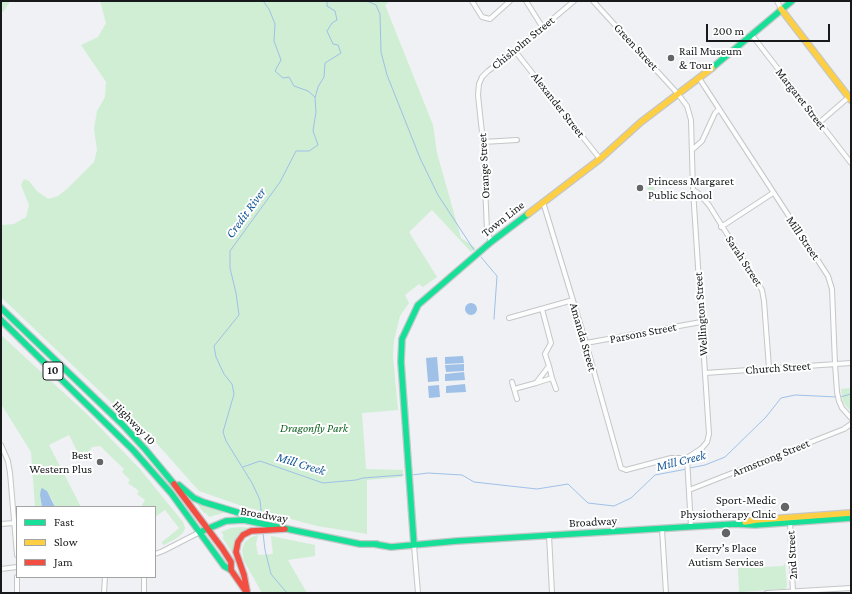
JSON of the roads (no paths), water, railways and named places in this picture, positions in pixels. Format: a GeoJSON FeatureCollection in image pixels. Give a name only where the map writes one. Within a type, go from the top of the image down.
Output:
{"type":"FeatureCollection","features":[{"type":"Feature","properties":{"kind":"main road","name":"Town Line"},"geometry":{"type":"LineString","coordinates":[[414,544],[401,362],[402,339],[411,316],[421,301],[491,242],[600,159],[642,122],[792,1]]}},
{"type":"Feature","properties":{"kind":"main road"},"geometry":{"type":"LineString","coordinates":[[781,9],[850,98]]}},
{"type":"Feature","properties":{"kind":"main road","name":"Highway 10"},"geometry":{"type":"LineString","coordinates":[[1,308],[122,424],[187,500],[231,562],[231,570]]}},
{"type":"Feature","properties":{"kind":"main road","name":"Highway 10"},"geometry":{"type":"LineString","coordinates":[[1,320],[133,450],[172,493],[224,566],[231,570],[247,593]]}},
{"type":"Feature","properties":{"kind":"main road"},"geometry":{"type":"LineString","coordinates":[[1,324],[10,329]]}},
{"type":"Feature","properties":{"kind":"main road"},"geometry":{"type":"LineString","coordinates":[[165,474],[194,498],[243,514],[259,523]]}},
{"type":"Feature","properties":{"kind":"main road","name":"Broadway"},"geometry":{"type":"LineString","coordinates":[[790,520],[851,513]]}},
{"type":"Feature","properties":{"kind":"main road","name":"Broadway"},"geometry":{"type":"LineString","coordinates":[[247,593],[244,575],[236,552],[238,542],[246,533],[259,531],[266,528],[286,530],[360,544],[414,544],[434,541],[449,542],[739,524],[756,520],[851,518]]}},
{"type":"Feature","properties":{"kind":"main road","name":"Broadway"},"geometry":{"type":"LineString","coordinates":[[200,532],[226,521],[234,520],[259,523],[266,528]]}},
{"type":"Feature","properties":{"kind":"street"},"geometry":{"type":"LineString","coordinates":[[472,1],[482,17],[490,19],[510,1]]}},
{"type":"Feature","properties":{"kind":"street"},"geometry":{"type":"LineString","coordinates":[[526,1],[543,28]]}},
{"type":"Feature","properties":{"kind":"street","name":"Chisholm Street"},"geometry":{"type":"LineString","coordinates":[[478,90],[482,77],[488,71],[515,51],[574,1]]}},
{"type":"Feature","properties":{"kind":"street","name":"Green Street"},"geometry":{"type":"LineString","coordinates":[[593,1],[678,94]]}},
{"type":"Feature","properties":{"kind":"street"},"geometry":{"type":"LineString","coordinates":[[777,1],[781,9]]}},
{"type":"Feature","properties":{"kind":"street","name":"Margaret Street"},"geometry":{"type":"LineString","coordinates":[[751,34],[851,163]]}},
{"type":"Feature","properties":{"kind":"street","name":"Alexander Street"},"geometry":{"type":"LineString","coordinates":[[515,51],[600,159]]}},
{"type":"Feature","properties":{"kind":"street","name":"Mill Street"},"geometry":{"type":"LineString","coordinates":[[698,78],[825,271],[832,289],[837,392],[842,408],[851,418]]}},
{"type":"Feature","properties":{"kind":"street","name":"Orange Street"},"geometry":{"type":"LineString","coordinates":[[478,90],[487,230],[491,242]]}},
{"type":"Feature","properties":{"kind":"street","name":"Wellington Street"},"geometry":{"type":"LineString","coordinates":[[678,94],[687,106],[691,120],[693,190],[708,437],[701,450],[687,458]]}},
{"type":"Feature","properties":{"kind":"street"},"geometry":{"type":"LineString","coordinates":[[820,122],[850,98]]}},
{"type":"Feature","properties":{"kind":"street"},"geometry":{"type":"LineString","coordinates":[[692,150],[702,141],[715,113],[719,109]]}},
{"type":"Feature","properties":{"kind":"street"},"geometry":{"type":"LineString","coordinates":[[482,142],[516,140]]}},
{"type":"Feature","properties":{"kind":"street","name":"Sarah Street"},"geometry":{"type":"LineString","coordinates":[[693,190],[709,204],[721,227],[762,290],[769,368]]}},
{"type":"Feature","properties":{"kind":"street"},"geometry":{"type":"LineString","coordinates":[[721,227],[773,193]]}},
{"type":"Feature","properties":{"kind":"street","name":"Amanda Street"},"geometry":{"type":"LineString","coordinates":[[543,202],[586,343],[620,466],[624,470],[671,458],[687,458]]}},
{"type":"Feature","properties":{"kind":"street"},"geometry":{"type":"LineString","coordinates":[[509,318],[573,300]]}},
{"type":"Feature","properties":{"kind":"street"},"geometry":{"type":"LineString","coordinates":[[542,309],[551,343],[545,354],[556,389]]}},
{"type":"Feature","properties":{"kind":"street","name":"Parsons Street"},"geometry":{"type":"LineString","coordinates":[[586,343],[701,322]]}},
{"type":"Feature","properties":{"kind":"street","name":"Church Street"},"geometry":{"type":"LineString","coordinates":[[705,373],[851,363]]}},
{"type":"Feature","properties":{"kind":"street"},"geometry":{"type":"LineString","coordinates":[[536,383],[549,366]]}},
{"type":"Feature","properties":{"kind":"street"},"geometry":{"type":"LineString","coordinates":[[514,389],[552,378]]}},
{"type":"Feature","properties":{"kind":"street"},"geometry":{"type":"LineString","coordinates":[[512,382],[517,399]]}},
{"type":"Feature","properties":{"kind":"street","name":"Armstrong Street"},"geometry":{"type":"LineString","coordinates":[[690,490],[844,429],[851,424]]}},
{"type":"Feature","properties":{"kind":"street"},"geometry":{"type":"LineString","coordinates":[[1,445],[8,461],[10,473],[16,544]]}},
{"type":"Feature","properties":{"kind":"street"},"geometry":{"type":"LineString","coordinates":[[687,458],[691,527]]}},
{"type":"Feature","properties":{"kind":"street","name":"2nd Street"},"geometry":{"type":"LineString","coordinates":[[790,520],[793,592]]}},
{"type":"Feature","properties":{"kind":"street"},"geometry":{"type":"LineString","coordinates":[[1,524],[14,523]]}},
{"type":"Feature","properties":{"kind":"street"},"geometry":{"type":"LineString","coordinates":[[662,529],[666,593]]}},
{"type":"Feature","properties":{"kind":"street"},"geometry":{"type":"LineString","coordinates":[[156,554],[200,532]]}},
{"type":"Feature","properties":{"kind":"street"},"geometry":{"type":"LineString","coordinates":[[549,535],[552,593]]}},
{"type":"Feature","properties":{"kind":"street"},"geometry":{"type":"LineString","coordinates":[[414,544],[418,593]]}},
{"type":"Feature","properties":{"kind":"street"},"geometry":{"type":"LineString","coordinates":[[1,569],[16,567]]}},
{"type":"Feature","properties":{"kind":"street"},"geometry":{"type":"LineString","coordinates":[[17,578],[17,593]]}},
{"type":"Feature","properties":{"kind":"street"},"geometry":{"type":"LineString","coordinates":[[104,578],[104,593]]}},
{"type":"Feature","properties":{"kind":"street"},"geometry":{"type":"LineString","coordinates":[[144,578],[144,593]]}},
{"type":"Feature","properties":{"kind":"street"},"geometry":{"type":"LineString","coordinates":[[767,593],[851,588]]}},
{"type":"Feature","properties":{"kind":"water"},"geometry":{"type":"Polygon","coordinates":[[[469,303],[473,303],[477,309],[473,315],[469,315],[465,311],[465,307],[469,303]]]}},
{"type":"Feature","properties":{"kind":"water"},"geometry":{"type":"Polygon","coordinates":[[[463,356],[464,363],[445,364],[445,357],[463,356]]]}},
{"type":"Feature","properties":{"kind":"water"},"geometry":{"type":"Polygon","coordinates":[[[437,357],[439,381],[428,382],[426,358],[437,357]]]}},
{"type":"Feature","properties":{"kind":"water"},"geometry":{"type":"Polygon","coordinates":[[[464,364],[464,371],[446,372],[445,365],[464,364]]]}},
{"type":"Feature","properties":{"kind":"water"},"geometry":{"type":"Polygon","coordinates":[[[464,372],[465,380],[445,381],[445,374],[464,372]]]}},
{"type":"Feature","properties":{"kind":"water"},"geometry":{"type":"Polygon","coordinates":[[[465,384],[466,392],[446,393],[446,386],[465,384]]]}},
{"type":"Feature","properties":{"kind":"water"},"geometry":{"type":"Polygon","coordinates":[[[439,385],[440,397],[429,398],[428,386],[439,385]]]}},
{"type":"Feature","properties":{"kind":"water"},"geometry":{"type":"Polygon","coordinates":[[[42,488],[47,491],[54,506],[42,506],[40,495],[42,488]]]}},
{"type":"Feature","properties":{"kind":"waterway"},"geometry":{"type":"LineString","coordinates":[[263,1],[269,9],[275,24],[274,41],[281,60],[275,71],[283,78],[289,77],[294,86],[308,91],[315,97]]}},
{"type":"Feature","properties":{"kind":"waterway","name":"Credit River"},"geometry":{"type":"LineString","coordinates":[[262,521],[260,500],[252,483],[226,441],[223,432],[234,394],[232,384],[224,374],[216,357],[214,346],[239,315],[230,268],[230,251],[280,182],[296,151],[309,151],[318,145],[313,131],[316,112],[315,98],[318,87],[324,77],[325,63],[341,53],[338,45],[333,44],[327,31],[332,23],[337,20],[335,11],[327,6],[327,1]]}},
{"type":"Feature","properties":{"kind":"waterway"},"geometry":{"type":"LineString","coordinates":[[367,1],[376,5],[380,14],[381,52],[387,75],[420,158],[438,195],[474,250]]}},
{"type":"Feature","properties":{"kind":"waterway"},"geometry":{"type":"LineString","coordinates":[[481,257],[497,276],[494,319]]}},
{"type":"Feature","properties":{"kind":"waterway","name":"Mill Creek"},"geometry":{"type":"LineString","coordinates":[[840,397],[851,394]]}},
{"type":"Feature","properties":{"kind":"waterway","name":"Mill Creek"},"geometry":{"type":"LineString","coordinates":[[690,468],[705,465],[725,457],[766,417],[781,398],[795,395],[837,397]]}},
{"type":"Feature","properties":{"kind":"waterway","name":"Mill Creek"},"geometry":{"type":"LineString","coordinates":[[243,467],[260,461],[323,483],[403,475]]}},
{"type":"Feature","properties":{"kind":"waterway","name":"Mill Creek"},"geometry":{"type":"LineString","coordinates":[[412,475],[428,473],[462,475],[474,482],[537,489],[568,484],[588,503],[614,506],[631,498],[655,475],[687,469]]}},
{"type":"Feature","properties":{"kind":"waterway","name":"Credit River"},"geometry":{"type":"LineString","coordinates":[[263,533],[265,550],[271,574],[287,593]]}},
{"type":"Feature","properties":{"kind":"place","name":"Rail Museum & Tour"},"geometry":{"type":"Point","coordinates":[671,58]}},
{"type":"Feature","properties":{"kind":"place","name":"Princess Margaret Public School"},"geometry":{"type":"Point","coordinates":[640,188]}},
{"type":"Feature","properties":{"kind":"place","name":"Best Western Plus"},"geometry":{"type":"Point","coordinates":[100,462]}},
{"type":"Feature","properties":{"kind":"place","name":"Sport-Medic Physiotherapy Clnic"},"geometry":{"type":"Point","coordinates":[785,507]}},
{"type":"Feature","properties":{"kind":"place","name":"Kerry’s Place Autism Services"},"geometry":{"type":"Point","coordinates":[726,533]}},
{"type":"Feature","properties":{"kind":"park label","name":"Dragonfly Park"},"geometry":{"type":"Point","coordinates":[314,428]}}]}
